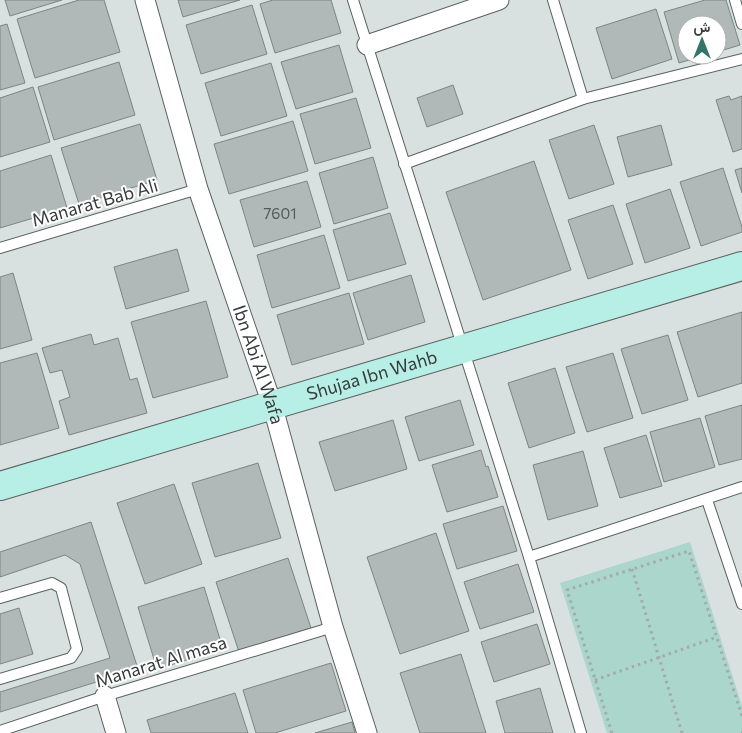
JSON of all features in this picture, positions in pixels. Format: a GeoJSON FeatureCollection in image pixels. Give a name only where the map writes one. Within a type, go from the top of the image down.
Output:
{"type":"FeatureCollection","features":[{"type":"Feature","properties":{"kind":"street","name":"Ibn Abi Al Wafa"},"geometry":{"type":"LineString","coordinates":[[145,0],[198,189],[272,404],[333,627],[367,733]]}},
{"type":"Feature","properties":{"kind":"street"},"geometry":{"type":"LineString","coordinates":[[367,45],[499,0]]}},
{"type":"Feature","properties":{"kind":"street","name":"Shujaa Ibn Wahb"},"geometry":{"type":"LineString","coordinates":[[0,486],[272,404],[464,350],[742,266]]}},
{"type":"Feature","properties":{"kind":"street"},"geometry":{"type":"LineString","coordinates":[[105,696],[116,733]]}},
{"type":"Feature","properties":{"kind":"lane"},"geometry":{"type":"LineString","coordinates":[[353,0],[529,558],[581,733]]}},
{"type":"Feature","properties":{"kind":"lane"},"geometry":{"type":"LineString","coordinates":[[553,0],[583,99]]}},
{"type":"Feature","properties":{"kind":"lane"},"geometry":{"type":"LineString","coordinates":[[735,0],[742,24]]}},
{"type":"Feature","properties":{"kind":"lane"},"geometry":{"type":"LineString","coordinates":[[404,164],[583,99],[742,59]]}},
{"type":"Feature","properties":{"kind":"lane","name":"Manarat Bab Ali"},"geometry":{"type":"LineString","coordinates":[[0,248],[198,189]]}},
{"type":"Feature","properties":{"kind":"lane"},"geometry":{"type":"LineString","coordinates":[[529,558],[742,487]]}},
{"type":"Feature","properties":{"kind":"lane"},"geometry":{"type":"LineString","coordinates":[[707,500],[742,604]]}},
{"type":"Feature","properties":{"kind":"lane"},"geometry":{"type":"LineString","coordinates":[[0,598],[52,584],[62,588],[77,649],[71,658],[0,679]]}},
{"type":"Feature","properties":{"kind":"lane","name":"Manarat Al masa"},"geometry":{"type":"LineString","coordinates":[[0,731],[105,696],[333,627]]}},
{"type":"Feature","properties":{"kind":"path"},"geometry":{"type":"LineString","coordinates":[[612,733],[567,590],[689,551],[742,716]]}},
{"type":"Feature","properties":{"kind":"path"},"geometry":{"type":"LineString","coordinates":[[632,569],[682,733]]}},
{"type":"Feature","properties":{"kind":"path"},"geometry":{"type":"LineString","coordinates":[[595,680],[716,637]]}},
{"type":"Feature","properties":{"kind":"green space"},"geometry":{"type":"Polygon","coordinates":[[[690,542],[742,706],[742,733],[607,733],[560,583],[690,542]]]}},
{"type":"Feature","properties":{"kind":"building"},"geometry":{"type":"Polygon","coordinates":[[[5,0],[62,0],[10,16],[5,0]]]}},
{"type":"Feature","properties":{"kind":"building"},"geometry":{"type":"Polygon","coordinates":[[[79,0],[104,0],[120,52],[35,78],[17,19],[79,0]]]}},
{"type":"Feature","properties":{"kind":"building"},"geometry":{"type":"Polygon","coordinates":[[[178,0],[240,0],[183,17],[178,0]]]}},
{"type":"Feature","properties":{"kind":"building"},"geometry":{"type":"Polygon","coordinates":[[[273,0],[331,0],[341,33],[275,53],[260,4],[273,0]]]}},
{"type":"Feature","properties":{"kind":"building"},"geometry":{"type":"Polygon","coordinates":[[[705,0],[726,0],[740,45],[727,49],[727,15],[677,15],[677,56],[664,12],[705,0]]]}},
{"type":"Feature","properties":{"kind":"building"},"geometry":{"type":"Polygon","coordinates":[[[252,5],[267,54],[201,74],[186,25],[252,5]]]}},
{"type":"Feature","properties":{"kind":"building"},"geometry":{"type":"Polygon","coordinates":[[[656,9],[672,59],[612,79],[596,28],[656,9]]]}},
{"type":"Feature","properties":{"kind":"building"},"geometry":{"type":"Polygon","coordinates":[[[7,24],[25,83],[0,90],[0,26],[7,24]]]}},
{"type":"Feature","properties":{"kind":"building"},"geometry":{"type":"Polygon","coordinates":[[[339,45],[353,92],[296,109],[281,62],[339,45]]]}},
{"type":"Feature","properties":{"kind":"building"},"geometry":{"type":"Polygon","coordinates":[[[119,62],[135,115],[54,140],[38,87],[119,62]]]}},
{"type":"Feature","properties":{"kind":"building"},"geometry":{"type":"Polygon","coordinates":[[[271,63],[287,116],[221,136],[205,83],[271,63]]]}},
{"type":"Feature","properties":{"kind":"building"},"geometry":{"type":"Polygon","coordinates":[[[453,85],[463,114],[427,127],[417,98],[453,85]]]}},
{"type":"Feature","properties":{"kind":"building"},"geometry":{"type":"Polygon","coordinates":[[[33,87],[50,142],[0,157],[0,98],[33,87]]]}},
{"type":"Feature","properties":{"kind":"building"},"geometry":{"type":"Polygon","coordinates":[[[729,96],[731,100],[742,96],[742,149],[733,152],[716,100],[729,96]]]}},
{"type":"Feature","properties":{"kind":"building"},"geometry":{"type":"Polygon","coordinates":[[[356,98],[371,148],[315,164],[300,114],[356,98]]]}},
{"type":"Feature","properties":{"kind":"building"},"geometry":{"type":"Polygon","coordinates":[[[293,121],[308,171],[229,194],[214,144],[293,121]]]}},
{"type":"Feature","properties":{"kind":"building"},"geometry":{"type":"Polygon","coordinates":[[[140,124],[157,180],[79,204],[61,148],[140,124]]]}},
{"type":"Feature","properties":{"kind":"building"},"geometry":{"type":"Polygon","coordinates":[[[594,125],[614,184],[569,199],[549,140],[594,125]]]}},
{"type":"Feature","properties":{"kind":"building"},"geometry":{"type":"Polygon","coordinates":[[[661,125],[672,165],[628,177],[617,137],[661,125]]]}},
{"type":"Feature","properties":{"kind":"building"},"geometry":{"type":"Polygon","coordinates":[[[51,155],[67,208],[0,228],[0,171],[51,155]]]}},
{"type":"Feature","properties":{"kind":"building"},"geometry":{"type":"Polygon","coordinates":[[[373,157],[388,208],[334,224],[319,173],[373,157]]]}},
{"type":"Feature","properties":{"kind":"building"},"geometry":{"type":"Polygon","coordinates":[[[534,161],[571,270],[483,300],[446,192],[534,161]]]}},
{"type":"Feature","properties":{"kind":"building"},"geometry":{"type":"Polygon","coordinates":[[[723,168],[742,232],[701,246],[680,182],[723,168]]]}},
{"type":"Feature","properties":{"kind":"building"},"geometry":{"type":"Polygon","coordinates":[[[742,168],[742,193],[735,170],[742,168]]]}},
{"type":"Feature","properties":{"kind":"building"},"geometry":{"type":"Polygon","coordinates":[[[307,181],[321,227],[254,247],[240,200],[307,181]]]}},
{"type":"Feature","properties":{"kind":"building"},"geometry":{"type":"Polygon","coordinates":[[[670,189],[690,248],[645,263],[626,204],[670,189]]]}},
{"type":"Feature","properties":{"kind":"building"},"geometry":{"type":"Polygon","coordinates":[[[613,205],[633,264],[588,279],[568,220],[613,205]]]}},
{"type":"Feature","properties":{"kind":"building"},"geometry":{"type":"Polygon","coordinates":[[[390,213],[406,264],[348,281],[333,230],[390,213]]]}},
{"type":"Feature","properties":{"kind":"building"},"geometry":{"type":"Polygon","coordinates":[[[324,235],[340,288],[272,308],[257,255],[324,235]]]}},
{"type":"Feature","properties":{"kind":"building"},"geometry":{"type":"Polygon","coordinates":[[[177,249],[189,291],[126,309],[114,267],[177,249]]]}},
{"type":"Feature","properties":{"kind":"building"},"geometry":{"type":"Polygon","coordinates":[[[13,273],[32,340],[0,349],[0,277],[13,273]]]}},
{"type":"Feature","properties":{"kind":"building"},"geometry":{"type":"Polygon","coordinates":[[[411,275],[425,322],[368,340],[353,293],[411,275]]]}},
{"type":"Feature","properties":{"kind":"building"},"geometry":{"type":"Polygon","coordinates":[[[349,293],[364,344],[292,365],[277,315],[349,293]]]}},
{"type":"Feature","properties":{"kind":"building"},"geometry":{"type":"Polygon","coordinates":[[[206,301],[228,377],[153,398],[131,322],[206,301]]]}},
{"type":"Feature","properties":{"kind":"building"},"geometry":{"type":"Polygon","coordinates":[[[742,312],[742,383],[698,397],[677,332],[742,312]]]}},
{"type":"Feature","properties":{"kind":"building"},"geometry":{"type":"Polygon","coordinates":[[[91,334],[94,345],[118,338],[130,380],[137,378],[147,413],[69,435],[59,401],[70,397],[62,370],[50,373],[42,348],[91,334]]]}},
{"type":"Feature","properties":{"kind":"building"},"geometry":{"type":"Polygon","coordinates":[[[668,335],[688,400],[642,414],[621,349],[668,335]]]}},
{"type":"Feature","properties":{"kind":"building"},"geometry":{"type":"Polygon","coordinates":[[[37,353],[59,428],[0,445],[0,363],[37,353]]]}},
{"type":"Feature","properties":{"kind":"building"},"geometry":{"type":"Polygon","coordinates":[[[613,353],[633,418],[587,432],[566,367],[613,353]]]}},
{"type":"Feature","properties":{"kind":"building"},"geometry":{"type":"Polygon","coordinates":[[[555,368],[575,433],[529,448],[508,383],[555,368]]]}},
{"type":"Feature","properties":{"kind":"building"},"geometry":{"type":"Polygon","coordinates":[[[460,400],[474,445],[419,461],[405,417],[460,400]]]}},
{"type":"Feature","properties":{"kind":"building"},"geometry":{"type":"Polygon","coordinates":[[[742,405],[742,459],[719,465],[705,416],[742,405]]]}},
{"type":"Feature","properties":{"kind":"building"},"geometry":{"type":"Polygon","coordinates":[[[700,418],[715,467],[664,482],[650,432],[700,418]]]}},
{"type":"Feature","properties":{"kind":"building"},"geometry":{"type":"Polygon","coordinates":[[[393,420],[407,469],[335,491],[319,442],[393,420]]]}},
{"type":"Feature","properties":{"kind":"building"},"geometry":{"type":"Polygon","coordinates":[[[646,435],[662,486],[620,498],[604,448],[646,435]]]}},
{"type":"Feature","properties":{"kind":"building"},"geometry":{"type":"Polygon","coordinates":[[[481,450],[498,497],[447,512],[432,465],[481,450]]]}},
{"type":"Feature","properties":{"kind":"building"},"geometry":{"type":"Polygon","coordinates":[[[583,451],[598,506],[548,520],[533,465],[583,451]]]}},
{"type":"Feature","properties":{"kind":"building"},"geometry":{"type":"Polygon","coordinates":[[[258,463],[281,538],[215,557],[192,483],[258,463]]]}},
{"type":"Feature","properties":{"kind":"building"},"geometry":{"type":"Polygon","coordinates":[[[174,484],[202,564],[145,584],[117,503],[174,484]]]}},
{"type":"Feature","properties":{"kind":"building"},"geometry":{"type":"Polygon","coordinates":[[[503,506],[517,551],[457,569],[443,524],[503,506]]]}},
{"type":"Feature","properties":{"kind":"building"},"geometry":{"type":"Polygon","coordinates":[[[91,522],[138,669],[0,712],[0,692],[110,658],[80,564],[65,555],[0,577],[0,552],[91,522]]]}},
{"type":"Feature","properties":{"kind":"building"},"geometry":{"type":"Polygon","coordinates":[[[436,533],[469,631],[400,654],[367,557],[436,533]]]}},
{"type":"Feature","properties":{"kind":"building"},"geometry":{"type":"Polygon","coordinates":[[[288,558],[311,628],[239,652],[216,582],[288,558]]]}},
{"type":"Feature","properties":{"kind":"building"},"geometry":{"type":"Polygon","coordinates":[[[518,564],[534,612],[480,629],[464,582],[518,564]]]}},
{"type":"Feature","properties":{"kind":"building"},"geometry":{"type":"Polygon","coordinates":[[[204,587],[223,649],[157,669],[138,607],[204,587]]]}},
{"type":"Feature","properties":{"kind":"building"},"geometry":{"type":"Polygon","coordinates":[[[19,608],[33,654],[0,664],[0,614],[19,608]]]}},
{"type":"Feature","properties":{"kind":"building"},"geometry":{"type":"Polygon","coordinates":[[[537,624],[550,664],[494,682],[481,642],[537,624]]]}},
{"type":"Feature","properties":{"kind":"building"},"geometry":{"type":"Polygon","coordinates":[[[461,654],[486,733],[420,733],[400,673],[461,654]]]}},
{"type":"Feature","properties":{"kind":"building"},"geometry":{"type":"Polygon","coordinates":[[[331,663],[346,711],[275,733],[256,733],[243,690],[331,663]]]}},
{"type":"Feature","properties":{"kind":"building"},"geometry":{"type":"Polygon","coordinates":[[[540,688],[553,733],[505,733],[496,701],[540,688]]]}},
{"type":"Feature","properties":{"kind":"building"},"geometry":{"type":"Polygon","coordinates":[[[235,693],[248,733],[151,733],[147,720],[235,693]]]}},
{"type":"Feature","properties":{"kind":"building"},"geometry":{"type":"Polygon","coordinates":[[[352,722],[355,733],[315,733],[352,722]]]}}]}
